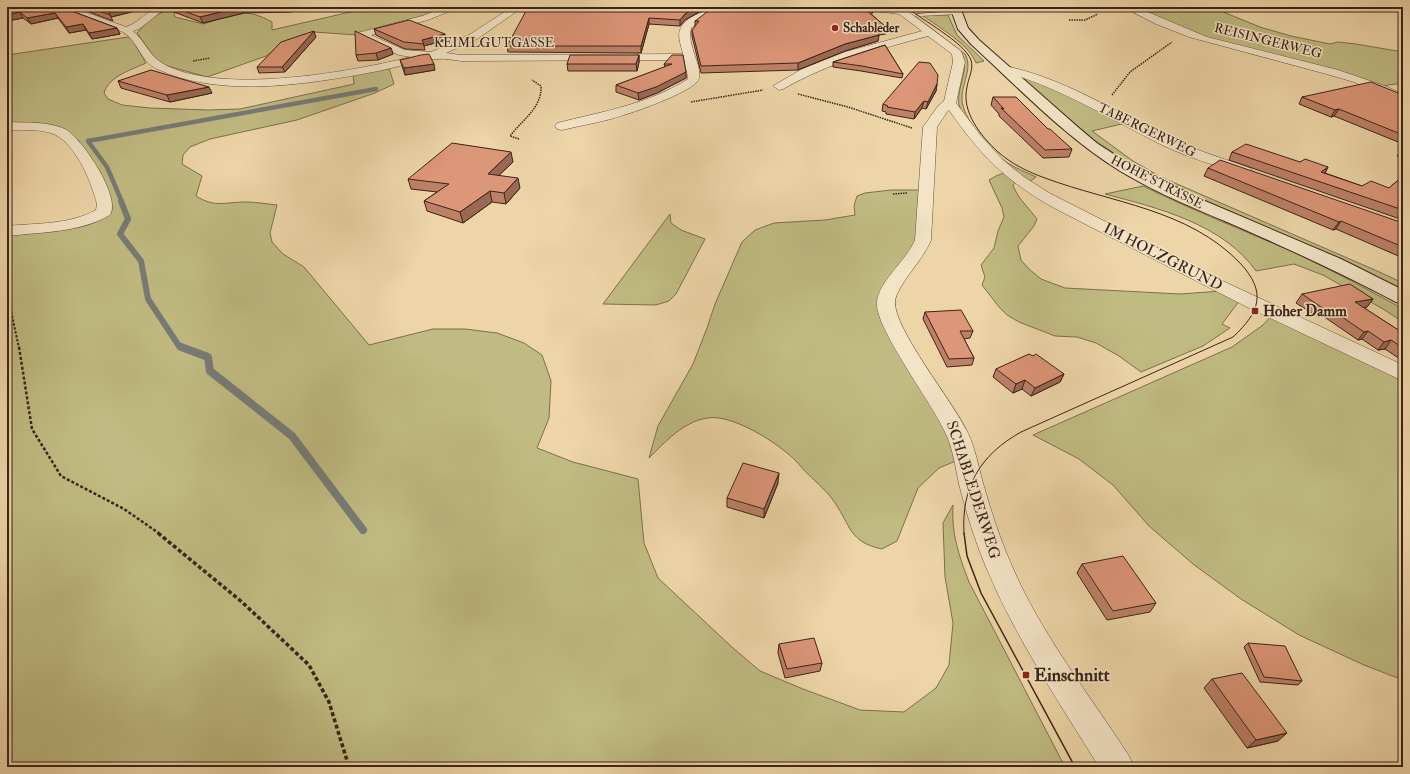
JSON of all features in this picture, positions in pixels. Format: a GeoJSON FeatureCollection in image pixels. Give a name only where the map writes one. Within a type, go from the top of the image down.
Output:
{"type":"FeatureCollection","features":[{"type":"Feature","properties":{"kind":"main road","name":"HOHE STRASSE"},"geometry":{"type":"LineString","coordinates":[[956,10],[968,36],[1080,136],[1127,169],[1192,201],[1328,260],[1403,298]]}},
{"type":"Feature","properties":{"kind":"street","name":"KEIMLGUTGASSE"},"geometry":{"type":"LineString","coordinates":[[63,7],[126,30],[134,36],[147,55],[160,67],[190,76],[226,81],[264,82],[307,79],[374,69],[432,56],[461,58],[689,57]]}},
{"type":"Feature","properties":{"kind":"street"},"geometry":{"type":"LineString","coordinates":[[126,30],[135,27],[162,7]]}},
{"type":"Feature","properties":{"kind":"street"},"geometry":{"type":"LineString","coordinates":[[455,7],[420,20],[361,35],[403,53],[432,56],[473,37],[518,7]]}},
{"type":"Feature","properties":{"kind":"street"},"geometry":{"type":"LineString","coordinates":[[562,126],[619,113],[682,88],[693,81],[694,77],[684,38],[686,27],[703,15],[732,7]]}},
{"type":"Feature","properties":{"kind":"street"},"geometry":{"type":"LineString","coordinates":[[867,7],[904,12],[925,23],[951,48],[959,58],[959,68],[950,103]]}},
{"type":"Feature","properties":{"kind":"street","name":"REISINGERWEG"},"geometry":{"type":"LineString","coordinates":[[1128,7],[1196,36],[1329,71],[1384,89],[1403,99]]}},
{"type":"Feature","properties":{"kind":"street"},"geometry":{"type":"LineString","coordinates":[[505,16],[529,12]]}},
{"type":"Feature","properties":{"kind":"street"},"geometry":{"type":"LineString","coordinates":[[779,86],[806,71],[925,23]]}},
{"type":"Feature","properties":{"kind":"street","name":"TABERGERWEG"},"geometry":{"type":"LineString","coordinates":[[1005,69],[1016,70],[1030,75],[1117,116],[1169,143],[1262,177]]}},
{"type":"Feature","properties":{"kind":"street"},"geometry":{"type":"LineString","coordinates":[[1384,89],[1403,86]]}},
{"type":"Feature","properties":{"kind":"street","name":"SCHABLEDERWEG"},"geometry":{"type":"LineString","coordinates":[[950,103],[942,109],[934,120],[929,134],[927,193],[923,240],[920,251],[890,291],[886,302],[887,315],[896,333],[945,409],[957,432],[998,566],[1013,598],[1040,645],[1118,767]]}},
{"type":"Feature","properties":{"kind":"street","name":"IM HOLZGRUND"},"geometry":{"type":"LineString","coordinates":[[950,103],[964,124],[990,155],[1005,170],[1034,190],[1088,220],[1209,281],[1368,355],[1403,374]]}},
{"type":"Feature","properties":{"kind":"street"},"geometry":{"type":"LineString","coordinates":[[7,126],[52,130],[69,136],[86,161],[102,193],[106,207],[104,212],[86,222],[68,226],[7,231]]}},
{"type":"Feature","properties":{"kind":"lane"},"geometry":{"type":"LineString","coordinates":[[925,23],[956,10]]}},
{"type":"Feature","properties":{"kind":"path"},"geometry":{"type":"LineString","coordinates":[[1069,20],[1085,20],[1098,14]]}},
{"type":"Feature","properties":{"kind":"path"},"geometry":{"type":"LineString","coordinates":[[1117,116],[1111,103],[1112,96],[1118,84],[1149,58],[1174,41]]}},
{"type":"Feature","properties":{"kind":"path"},"geometry":{"type":"LineString","coordinates":[[519,139],[510,136],[530,114],[543,92],[541,86],[532,80]]}},
{"type":"Feature","properties":{"kind":"path"},"geometry":{"type":"LineString","coordinates":[[688,102],[764,90]]}},
{"type":"Feature","properties":{"kind":"path"},"geometry":{"type":"LineString","coordinates":[[796,94],[848,107],[929,134]]}},
{"type":"Feature","properties":{"kind":"path"},"geometry":{"type":"LineString","coordinates":[[7,292],[21,358],[32,429],[61,476],[124,509],[169,541],[242,602],[309,665],[329,702],[349,767]]}},
{"type":"Feature","properties":{"kind":"shaded area"},"geometry":{"type":"Polygon","coordinates":[[[170,7],[180,9],[174,14],[175,17],[203,24],[213,21],[210,17],[235,13],[249,13],[272,22],[272,30],[372,7],[453,7],[357,35],[314,32],[276,49],[266,56],[207,77],[164,65],[157,61],[137,33],[148,21],[170,7]]]}},
{"type":"Feature","properties":{"kind":"shaded area"},"geometry":{"type":"Polygon","coordinates":[[[1134,7],[1211,7],[1260,27],[1291,36],[1330,44],[1338,42],[1403,52],[1403,83],[1382,86],[1207,39],[1134,7]]]}},
{"type":"Feature","properties":{"kind":"shaded area"},"geometry":{"type":"Polygon","coordinates":[[[922,15],[948,15],[957,35],[984,61],[976,63],[967,49],[944,30],[922,15]]]}},
{"type":"Feature","properties":{"kind":"shaded area"},"geometry":{"type":"Polygon","coordinates":[[[915,16],[965,54],[968,70],[962,92],[962,98],[966,114],[985,142],[1000,157],[1013,166],[1036,177],[1028,183],[998,158],[977,136],[962,114],[959,104],[959,91],[964,71],[964,59],[961,54],[921,23],[915,16]]]}},
{"type":"Feature","properties":{"kind":"shaded area"},"geometry":{"type":"Polygon","coordinates":[[[128,37],[132,39],[146,63],[121,74],[107,87],[104,93],[108,99],[122,105],[150,108],[208,110],[240,109],[354,84],[353,74],[389,68],[394,84],[375,93],[297,120],[210,139],[190,147],[183,155],[182,164],[202,176],[196,196],[209,202],[220,204],[250,202],[277,205],[270,233],[272,242],[283,254],[304,267],[369,345],[433,329],[465,329],[497,333],[524,343],[542,355],[551,381],[549,418],[537,448],[573,462],[638,479],[644,543],[658,578],[760,671],[860,710],[904,712],[936,688],[949,665],[953,623],[945,577],[943,523],[953,505],[953,525],[956,544],[969,582],[1065,767],[7,767],[7,234],[48,232],[79,227],[104,218],[112,210],[109,195],[79,141],[69,132],[7,123],[7,55],[128,37]]]}},
{"type":"Feature","properties":{"kind":"shaded area"},"geometry":{"type":"Polygon","coordinates":[[[1023,75],[1126,123],[1092,131],[1133,161],[1161,177],[1403,283],[1403,291],[1346,262],[1199,199],[1138,169],[1094,140],[1019,76],[1023,75]]]}},
{"type":"Feature","properties":{"kind":"shaded area"},"geometry":{"type":"Polygon","coordinates":[[[1004,173],[1015,182],[1013,186],[1019,197],[1037,219],[1034,226],[1018,246],[1021,260],[1041,279],[1065,288],[1180,294],[1222,291],[1240,300],[1222,324],[1230,328],[1203,346],[1141,372],[1119,356],[1096,343],[1077,337],[1055,336],[1019,322],[1007,315],[982,285],[985,277],[981,265],[994,248],[998,231],[1004,217],[1002,208],[989,180],[1004,173]]]}},
{"type":"Feature","properties":{"kind":"shaded area"},"geometry":{"type":"Polygon","coordinates":[[[1143,186],[1201,213],[1300,255],[1352,281],[1403,309],[1403,322],[1323,275],[1294,264],[1256,271],[1242,255],[1226,241],[1208,230],[1167,212],[1105,194],[1143,186]]]}},
{"type":"Feature","properties":{"kind":"shaded area"},"geometry":{"type":"Polygon","coordinates":[[[891,190],[921,190],[918,238],[884,292],[944,424],[958,460],[939,468],[918,488],[897,541],[882,549],[863,542],[852,532],[829,495],[796,461],[767,438],[730,420],[708,418],[691,423],[676,433],[649,458],[658,426],[693,364],[715,304],[742,242],[755,230],[774,223],[825,220],[855,215],[854,206],[857,196],[865,193],[891,190]]]}},
{"type":"Feature","properties":{"kind":"shaded area"},"geometry":{"type":"Polygon","coordinates":[[[670,214],[671,223],[681,230],[705,239],[676,294],[669,301],[656,305],[603,304],[670,214]]]}},
{"type":"Feature","properties":{"kind":"shaded area"},"geometry":{"type":"Polygon","coordinates":[[[1273,314],[1403,378],[1403,680],[1364,665],[1299,635],[1241,599],[1193,564],[1149,526],[1113,485],[1079,459],[1033,435],[1232,347],[1263,325],[1273,314]]]}},
{"type":"Feature","properties":{"kind":"building"},"geometry":{"type":"Polygon","coordinates":[[[7,7],[62,7],[117,28],[89,33],[83,24],[66,27],[55,13],[27,18],[20,12],[7,15],[7,7]]]}},
{"type":"Feature","properties":{"kind":"building"},"geometry":{"type":"Polygon","coordinates":[[[89,7],[126,7],[108,11],[110,15],[89,7]]]}},
{"type":"Feature","properties":{"kind":"building"},"geometry":{"type":"Polygon","coordinates":[[[173,7],[241,7],[200,17],[173,7]]]}},
{"type":"Feature","properties":{"kind":"building"},"geometry":{"type":"Polygon","coordinates":[[[547,7],[697,7],[685,14],[680,20],[649,18],[641,46],[507,46],[526,11],[547,7]]]}},
{"type":"Feature","properties":{"kind":"building"},"geometry":{"type":"Polygon","coordinates":[[[726,7],[871,7],[873,8],[865,9],[887,28],[875,29],[879,35],[845,44],[798,63],[701,66],[692,30],[699,21],[695,21],[707,12],[726,7]]]}},
{"type":"Feature","properties":{"kind":"building"},"geometry":{"type":"Polygon","coordinates":[[[409,20],[445,34],[422,40],[424,44],[404,42],[374,29],[409,20]]]}},
{"type":"Feature","properties":{"kind":"building"},"geometry":{"type":"Polygon","coordinates":[[[314,31],[282,67],[257,67],[281,42],[314,31]]]}},
{"type":"Feature","properties":{"kind":"building"},"geometry":{"type":"Polygon","coordinates":[[[355,31],[391,48],[376,53],[356,55],[355,31]]]}},
{"type":"Feature","properties":{"kind":"building"},"geometry":{"type":"Polygon","coordinates":[[[885,45],[903,74],[833,62],[885,45]]]}},
{"type":"Feature","properties":{"kind":"building"},"geometry":{"type":"Polygon","coordinates":[[[429,54],[434,64],[404,68],[400,60],[421,55],[429,54]]]}},
{"type":"Feature","properties":{"kind":"building"},"geometry":{"type":"Polygon","coordinates":[[[570,55],[639,55],[636,64],[567,64],[570,55]]]}},
{"type":"Feature","properties":{"kind":"building"},"geometry":{"type":"Polygon","coordinates":[[[672,55],[683,55],[686,72],[656,87],[638,93],[616,85],[672,64],[664,64],[672,55]]]}},
{"type":"Feature","properties":{"kind":"building"},"geometry":{"type":"Polygon","coordinates":[[[919,62],[930,63],[938,75],[937,84],[928,102],[924,101],[915,112],[887,107],[888,106],[883,104],[919,62]]]}},
{"type":"Feature","properties":{"kind":"building"},"geometry":{"type":"Polygon","coordinates":[[[151,70],[209,87],[167,95],[118,81],[151,70]]]}},
{"type":"Feature","properties":{"kind":"building"},"geometry":{"type":"Polygon","coordinates":[[[1371,82],[1403,95],[1403,135],[1339,109],[1335,110],[1302,97],[1371,82]]]}},
{"type":"Feature","properties":{"kind":"building"},"geometry":{"type":"Polygon","coordinates":[[[993,97],[1016,97],[1048,129],[1050,129],[1072,149],[1045,150],[1001,108],[1004,109],[993,97]]]}},
{"type":"Feature","properties":{"kind":"building"},"geometry":{"type":"Polygon","coordinates":[[[452,143],[511,152],[488,174],[518,178],[504,193],[490,191],[460,212],[424,201],[449,184],[408,179],[452,143]]]}},
{"type":"Feature","properties":{"kind":"building"},"geometry":{"type":"Polygon","coordinates":[[[1246,144],[1300,162],[1305,159],[1328,167],[1321,172],[1362,186],[1371,181],[1389,188],[1403,176],[1403,210],[1232,152],[1246,144]]]}},
{"type":"Feature","properties":{"kind":"building"},"geometry":{"type":"Polygon","coordinates":[[[1220,160],[1403,223],[1403,247],[1208,168],[1220,160]]]}},
{"type":"Feature","properties":{"kind":"building"},"geometry":{"type":"Polygon","coordinates":[[[1350,284],[1373,299],[1355,302],[1403,333],[1403,348],[1391,340],[1384,342],[1368,331],[1364,332],[1329,308],[1324,309],[1302,294],[1350,284]]]}},
{"type":"Feature","properties":{"kind":"building"},"geometry":{"type":"Polygon","coordinates":[[[961,310],[973,331],[960,331],[974,358],[949,359],[925,312],[961,310]]]}},
{"type":"Feature","properties":{"kind":"building"},"geometry":{"type":"Polygon","coordinates":[[[1029,354],[1033,356],[1036,354],[1064,374],[1035,388],[1025,380],[1016,384],[996,369],[1029,354]]]}},
{"type":"Feature","properties":{"kind":"building"},"geometry":{"type":"Polygon","coordinates":[[[743,463],[779,473],[764,509],[727,498],[743,463]]]}},
{"type":"Feature","properties":{"kind":"building"},"geometry":{"type":"Polygon","coordinates":[[[1123,556],[1156,603],[1113,611],[1082,564],[1123,556]]]}},
{"type":"Feature","properties":{"kind":"building"},"geometry":{"type":"Polygon","coordinates":[[[814,638],[822,663],[787,669],[779,644],[814,638]]]}},
{"type":"Feature","properties":{"kind":"building"},"geometry":{"type":"Polygon","coordinates":[[[1248,643],[1285,646],[1302,681],[1264,677],[1248,643]]]}},
{"type":"Feature","properties":{"kind":"building"},"geometry":{"type":"Polygon","coordinates":[[[1242,673],[1287,733],[1256,740],[1212,679],[1242,673]]]}},
{"type":"Feature","properties":{"kind":"waterway"},"geometry":{"type":"LineString","coordinates":[[122,202],[107,167],[88,141],[376,89]]}},
{"type":"Feature","properties":{"kind":"waterway"},"geometry":{"type":"LineString","coordinates":[[121,201],[128,219],[120,234],[141,261],[148,299],[181,347]]}},
{"type":"Feature","properties":{"kind":"waterway"},"geometry":{"type":"LineString","coordinates":[[181,347],[208,357],[210,371],[292,436],[363,530]]}},
{"type":"Feature","properties":{"kind":"tram line"},"geometry":{"type":"LineString","coordinates":[[906,7],[952,39],[967,53],[972,63],[966,96],[967,105],[979,131],[998,152],[1015,164],[1039,176],[1070,187],[1148,210],[1197,230],[1219,245],[1240,263],[1249,273],[1257,293],[1257,302],[1254,310],[1249,319],[1233,337],[1021,432],[994,451],[984,462],[970,487],[966,501],[964,533]]}},
{"type":"Feature","properties":{"kind":"tram line"},"geometry":{"type":"LineString","coordinates":[[964,533],[967,556],[981,593],[1075,767]]}},
{"type":"Feature","properties":{"kind":"place","name":"Schableder"},"geometry":{"type":"Point","coordinates":[835,28]}},
{"type":"Feature","properties":{"kind":"place","name":"Hoher Damm"},"geometry":{"type":"Point","coordinates":[1255,311]}},
{"type":"Feature","properties":{"kind":"place","name":"Einschnitt"},"geometry":{"type":"Point","coordinates":[1026,675]}}]}
